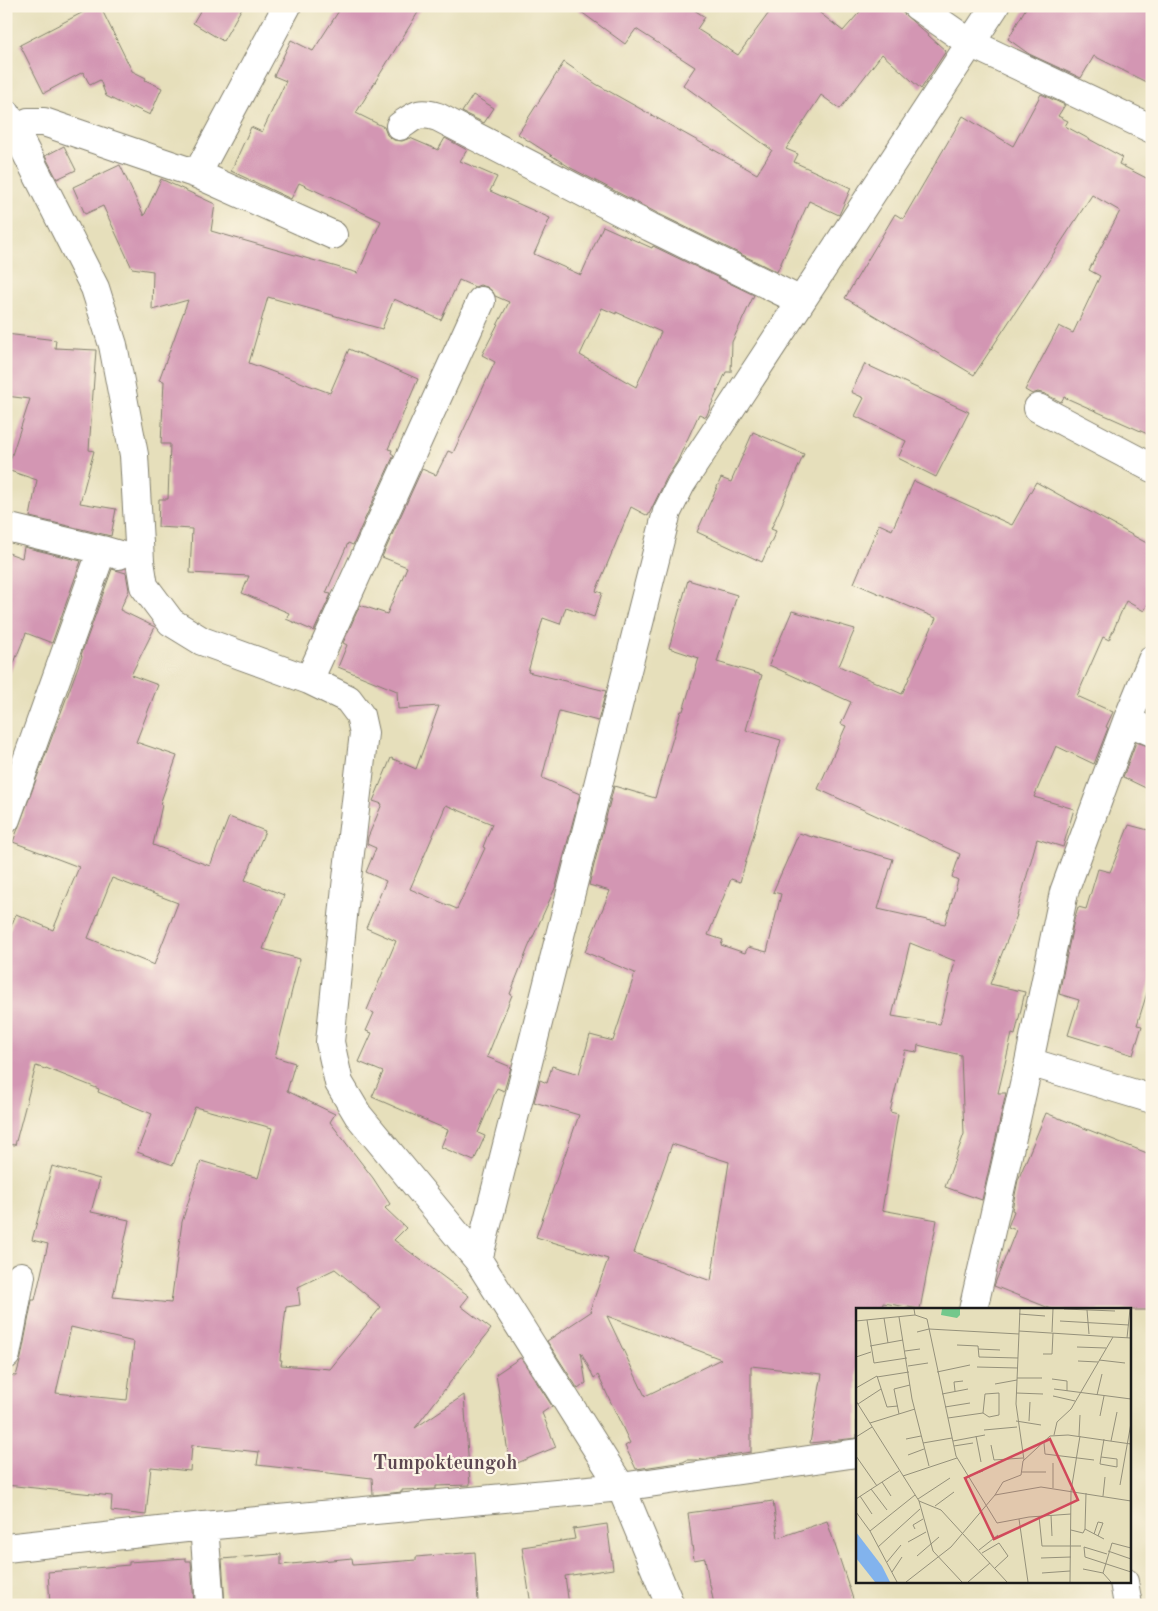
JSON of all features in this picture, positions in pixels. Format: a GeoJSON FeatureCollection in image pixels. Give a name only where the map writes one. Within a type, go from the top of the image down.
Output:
{"type":"FeatureCollection","features":[{"type":"Feature","properties":{"kind":"street"},"geometry":{"type":"LineString","coordinates":[[197,174],[287,6]]}},
{"type":"Feature","properties":{"kind":"street"},"geometry":{"type":"LineString","coordinates":[[917,6],[970,43],[1152,129]]}},
{"type":"Feature","properties":{"kind":"street"},"geometry":{"type":"LineString","coordinates":[[478,1260],[667,512],[680,484],[995,6]]}},
{"type":"Feature","properties":{"kind":"street"},"geometry":{"type":"LineString","coordinates":[[400,126],[418,114],[438,117],[650,227],[801,301]]}},
{"type":"Feature","properties":{"kind":"street"},"geometry":{"type":"LineString","coordinates":[[10,120],[44,122],[197,174],[333,235]]}},
{"type":"Feature","properties":{"kind":"street"},"geometry":{"type":"LineString","coordinates":[[10,120],[95,288],[113,345],[134,455],[140,562],[144,586],[171,622],[202,641],[309,680],[348,699],[360,715],[364,733],[330,1042],[339,1082],[358,1115],[478,1260],[621,1487],[670,1605]]}},
{"type":"Feature","properties":{"kind":"street"},"geometry":{"type":"LineString","coordinates":[[309,680],[481,301]]}},
{"type":"Feature","properties":{"kind":"street"},"geometry":{"type":"LineString","coordinates":[[1038,408],[1152,468]]}},
{"type":"Feature","properties":{"kind":"street"},"geometry":{"type":"LineString","coordinates":[[6,527],[102,550],[140,562]]}},
{"type":"Feature","properties":{"kind":"street"},"geometry":{"type":"LineString","coordinates":[[6,819],[102,550]]}},
{"type":"Feature","properties":{"kind":"street"},"geometry":{"type":"LineString","coordinates":[[973,1308],[1029,1062],[1064,892],[1127,721],[1152,660]]}},
{"type":"Feature","properties":{"kind":"street"},"geometry":{"type":"LineString","coordinates":[[1127,721],[1152,732]]}},
{"type":"Feature","properties":{"kind":"street"},"geometry":{"type":"LineString","coordinates":[[1029,1062],[1152,1099]]}},
{"type":"Feature","properties":{"kind":"street"},"geometry":{"type":"LineString","coordinates":[[6,1355],[21,1276]]}},
{"type":"Feature","properties":{"kind":"street"},"geometry":{"type":"LineString","coordinates":[[6,1548],[204,1526],[621,1487],[856,1453]]}},
{"type":"Feature","properties":{"kind":"street"},"geometry":{"type":"LineString","coordinates":[[204,1526],[210,1605]]}},
{"type":"Feature","properties":{"kind":"street"},"geometry":{"type":"LineString","coordinates":[[1124,1584],[1128,1605]]}},
{"type":"Feature","properties":{"kind":"building"},"geometry":{"type":"Polygon","coordinates":[[[95,6],[100,6],[132,71],[162,88],[150,115],[133,107],[132,109],[106,96],[100,80],[90,85],[83,72],[44,93],[20,45],[95,6]]]}},
{"type":"Feature","properties":{"kind":"building"},"geometry":{"type":"Polygon","coordinates":[[[203,6],[243,6],[223,41],[193,23],[203,6]]]}},
{"type":"Feature","properties":{"kind":"building"},"geometry":{"type":"Polygon","coordinates":[[[342,6],[422,6],[356,113],[384,127],[387,135],[394,140],[402,141],[410,138],[438,150],[445,138],[467,150],[460,161],[497,177],[490,191],[550,218],[534,254],[581,275],[603,226],[652,248],[653,246],[754,295],[732,342],[731,372],[726,372],[706,417],[699,414],[677,462],[667,477],[648,516],[631,507],[596,591],[602,593],[594,617],[566,607],[560,624],[543,618],[528,672],[606,691],[598,721],[559,711],[542,778],[580,794],[556,886],[528,948],[510,994],[512,995],[487,1057],[511,1067],[504,1091],[497,1088],[478,1133],[485,1136],[474,1161],[441,1147],[448,1130],[372,1097],[383,1072],[359,1062],[372,1033],[366,1031],[374,1013],[367,1010],[396,941],[366,928],[386,881],[366,872],[376,848],[367,844],[368,837],[382,804],[373,801],[391,758],[416,769],[439,706],[398,709],[397,691],[338,667],[347,645],[343,643],[360,605],[387,614],[407,567],[382,557],[422,469],[436,475],[448,451],[453,453],[495,362],[482,355],[509,302],[495,296],[487,287],[480,285],[475,287],[459,280],[441,320],[394,299],[382,329],[268,297],[249,363],[330,393],[349,349],[418,379],[388,449],[392,450],[391,453],[394,455],[353,545],[348,543],[326,593],[331,594],[314,631],[286,619],[289,613],[242,593],[249,576],[190,573],[192,529],[158,527],[159,499],[168,499],[170,444],[161,444],[164,381],[159,380],[188,300],[152,310],[153,271],[132,268],[103,206],[85,214],[73,187],[120,165],[144,216],[161,179],[215,204],[211,231],[358,273],[381,221],[299,183],[291,199],[231,171],[251,127],[262,132],[286,81],[274,76],[291,40],[313,51],[342,6]],[[602,308],[580,355],[636,387],[661,332],[616,312],[616,314],[602,308]],[[446,805],[410,889],[457,909],[485,848],[483,847],[492,824],[446,805]]]}},
{"type":"Feature","properties":{"kind":"building"},"geometry":{"type":"Polygon","coordinates":[[[573,6],[688,6],[705,17],[697,29],[738,55],[774,6],[811,6],[843,31],[865,6],[895,6],[946,51],[921,89],[882,54],[840,109],[821,95],[786,149],[798,154],[794,162],[851,188],[839,215],[809,201],[777,272],[571,168],[518,134],[564,62],[596,84],[757,174],[772,150],[683,85],[695,67],[636,29],[625,44],[573,6]]]}},
{"type":"Feature","properties":{"kind":"building"},"geometry":{"type":"Polygon","coordinates":[[[1027,6],[1152,6],[1152,85],[1094,56],[1081,78],[1029,54],[1008,39],[1027,6]]]}},
{"type":"Feature","properties":{"kind":"building"},"geometry":{"type":"Polygon","coordinates":[[[1041,94],[1065,105],[1058,116],[1068,121],[1065,126],[1122,157],[1119,164],[1152,181],[1152,436],[1064,397],[1061,402],[1045,394],[1038,392],[1032,394],[1025,390],[1059,326],[1073,333],[1100,276],[1089,270],[1120,211],[1092,195],[974,375],[845,298],[895,214],[903,219],[963,116],[1013,146],[1041,94]]]}},
{"type":"Feature","properties":{"kind":"building"},"geometry":{"type":"Polygon","coordinates":[[[473,95],[494,108],[484,123],[462,112],[473,95]]]}},
{"type":"Feature","properties":{"kind":"building"},"geometry":{"type":"Polygon","coordinates":[[[64,146],[76,170],[57,179],[45,156],[64,146]]]}},
{"type":"Feature","properties":{"kind":"building"},"geometry":{"type":"Polygon","coordinates":[[[6,334],[56,340],[55,348],[96,350],[89,450],[94,451],[80,503],[116,509],[111,536],[30,517],[37,480],[7,470],[30,399],[6,396],[6,334]]]}},
{"type":"Feature","properties":{"kind":"building"},"geometry":{"type":"Polygon","coordinates":[[[865,364],[969,412],[936,477],[898,458],[906,441],[855,416],[864,398],[851,392],[865,364]]]}},
{"type":"Feature","properties":{"kind":"building"},"geometry":{"type":"Polygon","coordinates":[[[753,432],[804,454],[771,529],[776,531],[762,562],[697,532],[721,478],[731,482],[753,432]]]}},
{"type":"Feature","properties":{"kind":"building"},"geometry":{"type":"Polygon","coordinates":[[[914,481],[1012,525],[1036,482],[1152,546],[1152,596],[1144,611],[1126,601],[1109,640],[1103,637],[1077,696],[1113,712],[1094,764],[1056,746],[1034,797],[1074,809],[1063,847],[1037,839],[1017,915],[990,984],[1025,992],[1015,1035],[1012,1034],[998,1093],[1006,1093],[982,1200],[945,1187],[964,1134],[961,1055],[918,1045],[917,1052],[905,1050],[890,1112],[898,1114],[882,1210],[937,1220],[920,1308],[883,1303],[882,1308],[856,1308],[856,1438],[810,1443],[822,1374],[751,1366],[751,1452],[636,1469],[625,1446],[630,1443],[598,1375],[594,1378],[581,1352],[586,1383],[578,1389],[547,1341],[592,1311],[590,1310],[608,1259],[536,1237],[579,1115],[534,1102],[540,1080],[547,1083],[552,1066],[579,1074],[590,1035],[613,1041],[635,973],[585,952],[610,891],[589,885],[614,786],[655,798],[699,658],[669,648],[688,580],[737,595],[717,662],[762,675],[746,730],[781,740],[740,882],[731,879],[708,935],[723,940],[721,945],[745,953],[748,947],[767,952],[781,894],[773,892],[799,833],[893,859],[878,909],[945,924],[958,880],[952,877],[960,854],[818,789],[846,726],[841,724],[851,702],[769,665],[792,611],[855,629],[839,666],[902,694],[936,618],[854,583],[879,524],[892,530],[914,481]],[[910,943],[892,1016],[940,1024],[955,961],[910,943]],[[672,1144],[634,1253],[711,1281],[729,1162],[672,1144]],[[607,1316],[645,1396],[721,1359],[607,1316]]]}},
{"type":"Feature","properties":{"kind":"building"},"geometry":{"type":"Polygon","coordinates":[[[24,547],[81,561],[52,643],[26,633],[8,678],[6,677],[6,552],[22,558],[24,547]]]}},
{"type":"Feature","properties":{"kind":"building"},"geometry":{"type":"Polygon","coordinates":[[[112,569],[126,573],[129,590],[120,610],[155,627],[131,675],[158,685],[136,742],[177,756],[160,804],[162,805],[153,845],[210,866],[229,817],[265,831],[245,880],[284,895],[263,949],[300,959],[275,1057],[295,1063],[287,1091],[335,1114],[330,1122],[373,1178],[390,1204],[385,1208],[406,1228],[394,1240],[469,1296],[461,1306],[491,1329],[415,1428],[464,1395],[470,1485],[436,1486],[436,1489],[402,1490],[402,1492],[373,1495],[372,1478],[257,1465],[259,1452],[192,1445],[190,1471],[151,1467],[146,1515],[111,1511],[112,1496],[6,1485],[6,1388],[8,1375],[16,1376],[32,1300],[35,1300],[48,1244],[32,1240],[52,1166],[100,1179],[91,1212],[129,1220],[113,1297],[171,1303],[182,1222],[201,1161],[258,1178],[272,1128],[195,1107],[173,1165],[137,1152],[152,1114],[98,1092],[99,1089],[46,1068],[36,1066],[15,1145],[6,1144],[6,939],[16,914],[53,930],[79,867],[13,842],[112,569]],[[112,878],[88,938],[154,965],[178,903],[112,878]],[[335,1269],[298,1287],[300,1305],[286,1307],[281,1365],[330,1369],[381,1307],[335,1269]],[[71,1327],[56,1393],[127,1400],[134,1342],[71,1327]]]}},
{"type":"Feature","properties":{"kind":"building"},"geometry":{"type":"Polygon","coordinates":[[[1136,742],[1152,747],[1152,791],[1123,777],[1136,742]]]}},
{"type":"Feature","properties":{"kind":"building"},"geometry":{"type":"Polygon","coordinates":[[[1129,825],[1152,831],[1152,977],[1137,1025],[1142,1026],[1133,1055],[1068,1035],[1079,1000],[1059,994],[1078,907],[1086,909],[1098,869],[1110,872],[1129,825]]]}},
{"type":"Feature","properties":{"kind":"building"},"geometry":{"type":"Polygon","coordinates":[[[1046,1113],[1152,1155],[1152,1310],[1130,1310],[1130,1308],[1049,1308],[994,1286],[1016,1230],[1008,1227],[1014,1211],[1012,1210],[1018,1180],[1046,1113]]]}},
{"type":"Feature","properties":{"kind":"building"},"geometry":{"type":"Polygon","coordinates":[[[520,1358],[552,1406],[542,1413],[556,1447],[510,1466],[496,1374],[520,1358]]]}},
{"type":"Feature","properties":{"kind":"building"},"geometry":{"type":"Polygon","coordinates":[[[773,1501],[778,1538],[827,1521],[855,1605],[714,1605],[705,1558],[694,1560],[688,1513],[773,1501]]]}},
{"type":"Feature","properties":{"kind":"building"},"geometry":{"type":"Polygon","coordinates":[[[607,1524],[613,1569],[565,1576],[569,1605],[531,1605],[522,1547],[575,1539],[573,1529],[607,1524]]]}},
{"type":"Feature","properties":{"kind":"building"},"geometry":{"type":"Polygon","coordinates":[[[475,1552],[478,1602],[434,1605],[225,1605],[222,1559],[281,1554],[281,1565],[352,1558],[353,1565],[416,1560],[416,1557],[475,1552]]]}},
{"type":"Feature","properties":{"kind":"building"},"geometry":{"type":"Polygon","coordinates":[[[186,1558],[186,1561],[191,1561],[194,1605],[50,1605],[48,1572],[129,1565],[129,1562],[186,1558]]]}},
{"type":"Feature","properties":{"kind":"district","name":"Tumpokteungoh"},"geometry":{"type":"Point","coordinates":[445,1464]}}]}
